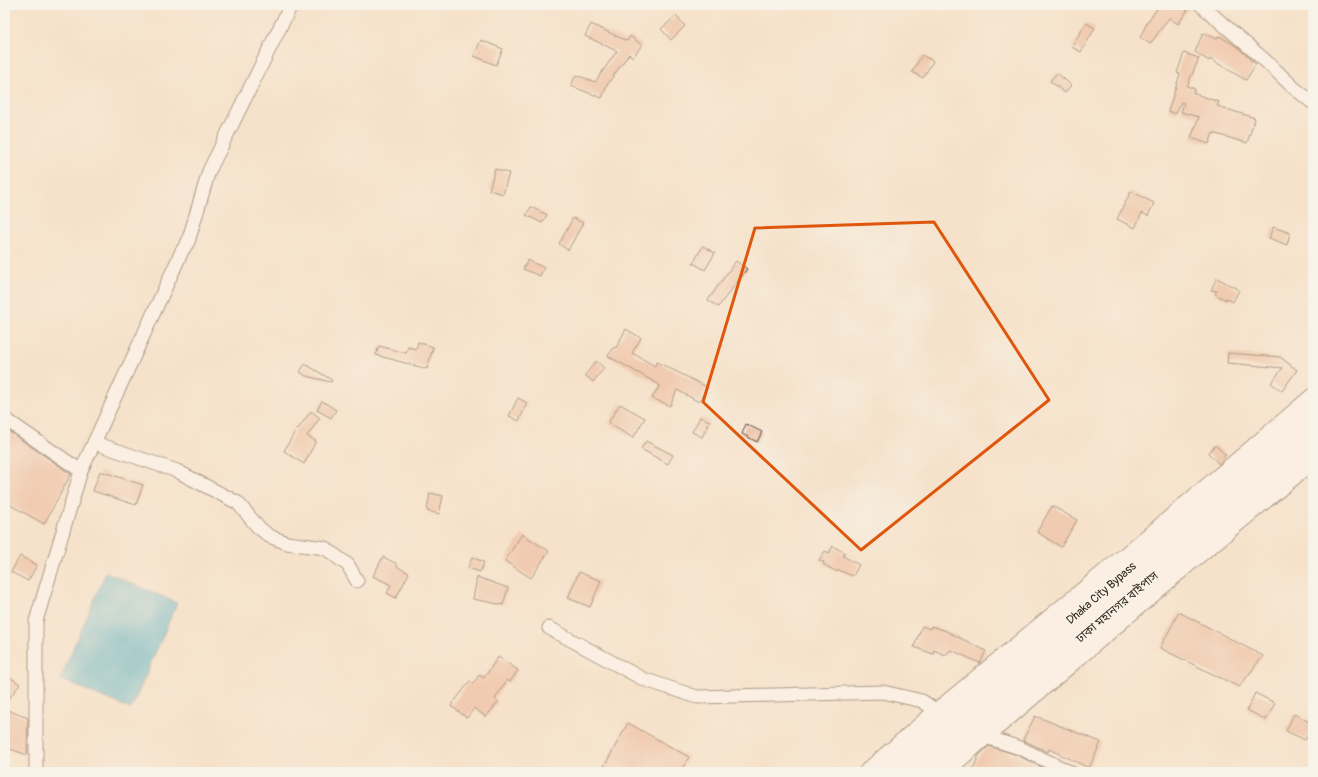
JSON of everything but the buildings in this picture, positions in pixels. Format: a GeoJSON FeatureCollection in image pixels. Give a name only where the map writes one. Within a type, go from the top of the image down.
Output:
{"type":"FeatureCollection","features":[{"type":"Feature","properties":{"kind":"highway","name":"Dhaka City Bypass"},"geometry":{"type":"LineString","coordinates":[[892,772],[1162,541],[1313,416]]}},
{"type":"Feature","properties":{"kind":"highway","name":"ঢাকা মহানগর বাইপাস"},"geometry":{"type":"LineString","coordinates":[[922,772],[1180,554],[1313,444]]}},
{"type":"Feature","properties":{"kind":"main road"},"geometry":{"type":"LineString","coordinates":[[869,772],[938,712],[1157,531],[1313,398]]}},
{"type":"Feature","properties":{"kind":"main road"},"geometry":{"type":"LineString","coordinates":[[942,772],[1188,562],[1313,459]]}},
{"type":"Feature","properties":{"kind":"street"},"geometry":{"type":"LineString","coordinates":[[36,772],[36,621],[81,471],[182,251],[188,242],[209,171],[291,5]]}},
{"type":"Feature","properties":{"kind":"street"},"geometry":{"type":"LineString","coordinates":[[1201,5],[1269,64],[1293,87],[1313,102]]}},
{"type":"Feature","properties":{"kind":"street"},"geometry":{"type":"LineString","coordinates":[[5,419],[81,471]]}},
{"type":"Feature","properties":{"kind":"street"},"geometry":{"type":"LineString","coordinates":[[95,443],[177,471],[238,503],[257,526],[269,536],[286,543],[325,548],[348,565],[357,581]]}},
{"type":"Feature","properties":{"kind":"street"},"geometry":{"type":"LineString","coordinates":[[548,628],[643,679],[697,697],[883,692],[922,701],[938,712]]}},
{"type":"Feature","properties":{"kind":"street"},"geometry":{"type":"LineString","coordinates":[[983,736],[1020,748],[1070,772]]}},
{"type":"Feature","properties":{"kind":"highlighted area"},"geometry":{"type":"Polygon","coordinates":[[[934,222],[1049,400],[861,550],[703,402],[755,228],[934,222]]]}},
{"type":"Feature","properties":{"kind":"water"},"geometry":{"type":"Polygon","coordinates":[[[106,572],[177,603],[131,709],[60,679],[106,572]]]}}]}
